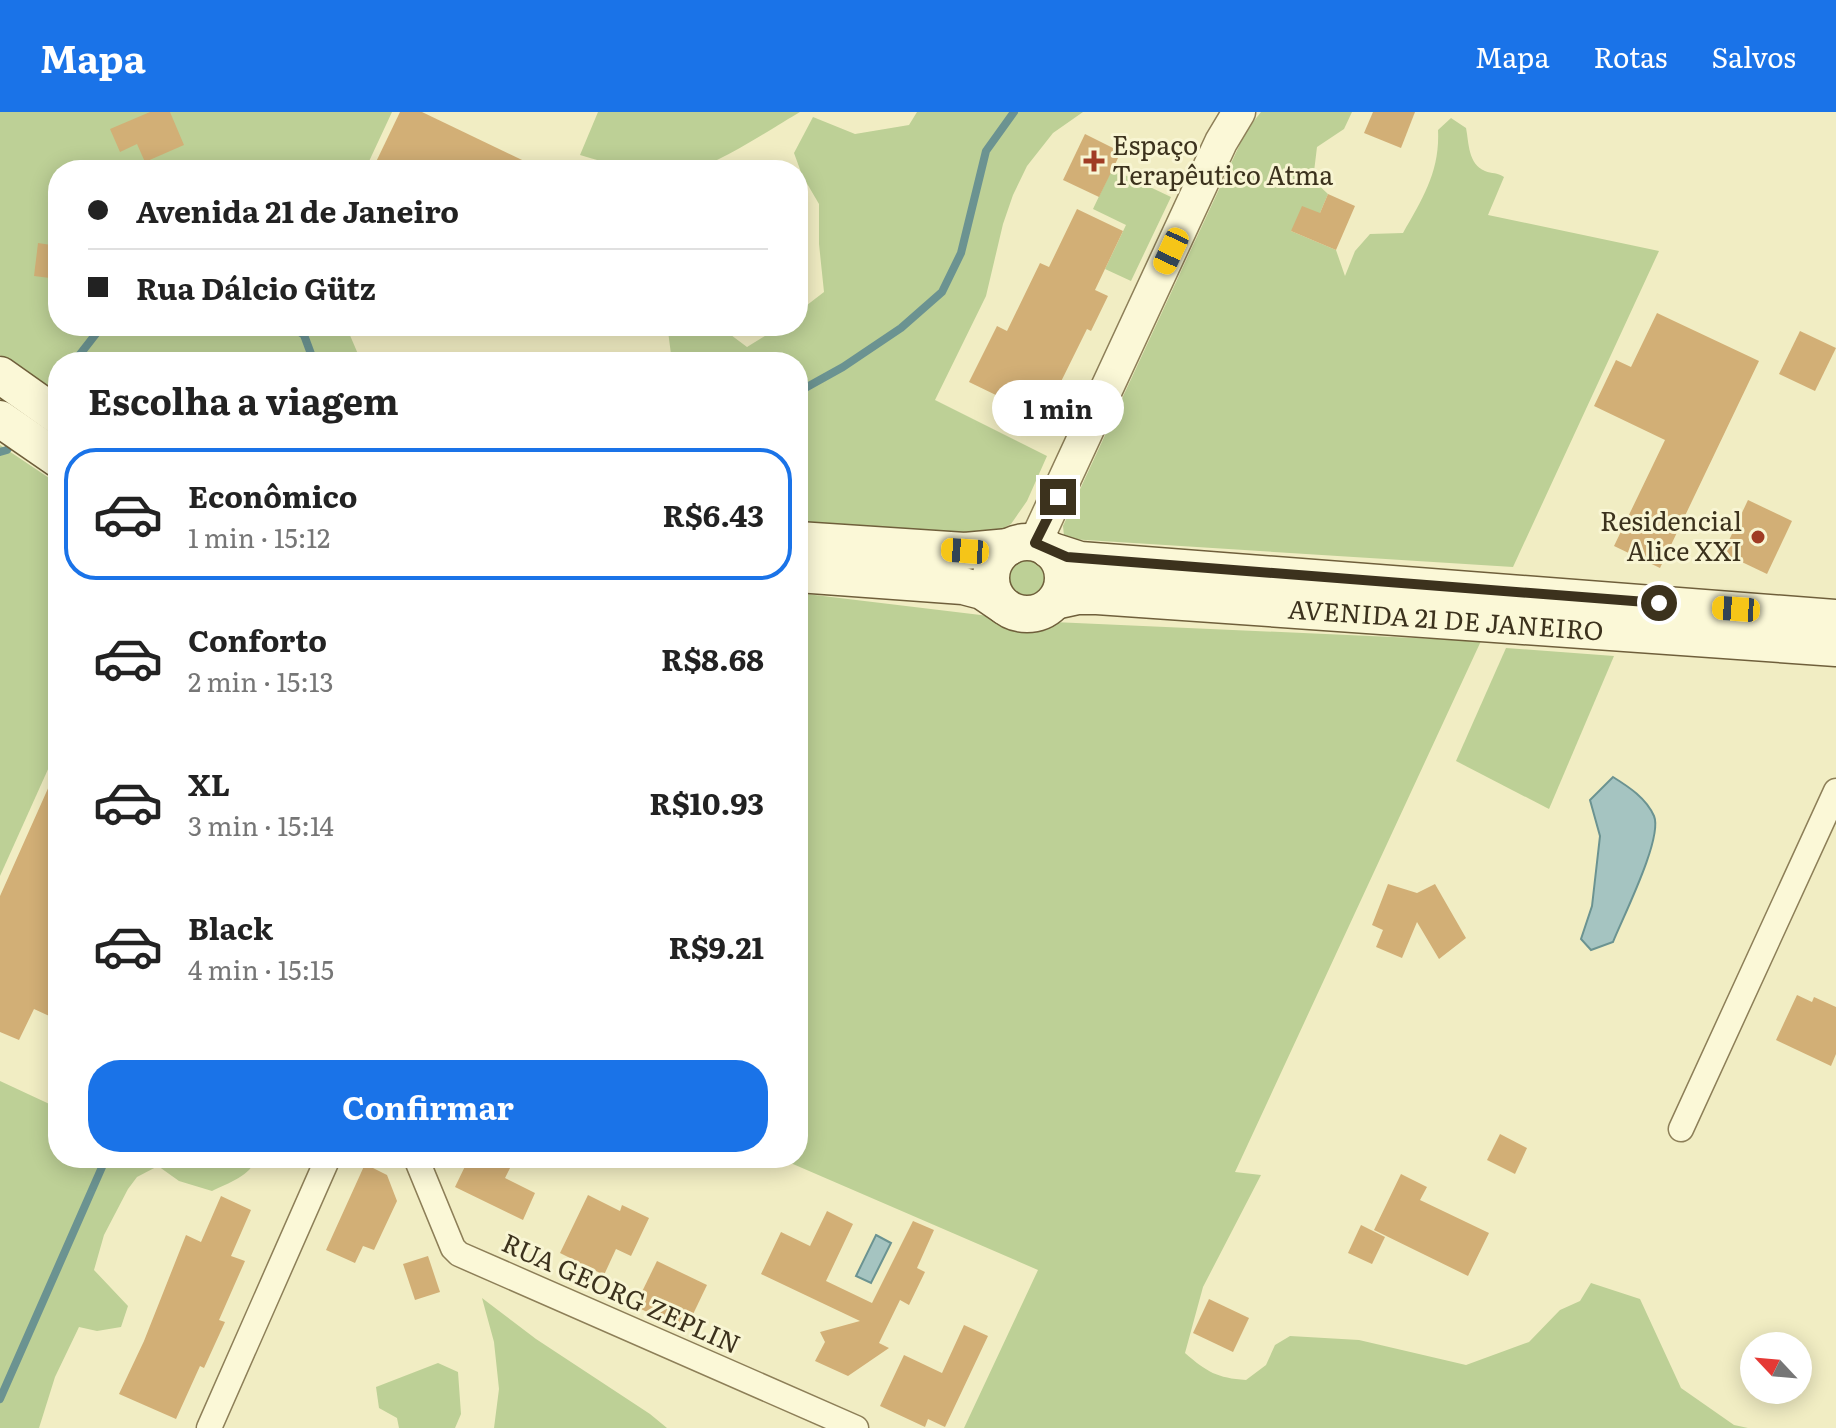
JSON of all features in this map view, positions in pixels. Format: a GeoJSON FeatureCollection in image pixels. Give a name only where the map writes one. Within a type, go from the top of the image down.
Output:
{"type":"FeatureCollection","features":[{"type":"Feature","properties":{"kind":"main road"},"geometry":{"type":"LineString","coordinates":[[0,375],[48,408]]}},
{"type":"Feature","properties":{"kind":"main road","name":"AVENIDA 21 DE JANEIRO"},"geometry":{"type":"LineString","coordinates":[[808,541],[965,551],[1031,547],[1080,560],[1836,618]]}},
{"type":"Feature","properties":{"kind":"main road"},"geometry":{"type":"LineString","coordinates":[[808,575],[963,586],[982,591],[1004,606],[1025,614],[1047,608],[1055,601],[1063,580],[1057,558],[1031,547],[1000,554],[991,575],[992,587],[1004,606]]}},
{"type":"Feature","properties":{"kind":"main road","name":"AVENIDA 21 DE JANEIRO"},"geometry":{"type":"LineString","coordinates":[[1055,601],[1097,596],[1836,648]]}},
{"type":"Feature","properties":{"kind":"street"},"geometry":{"type":"LineString","coordinates":[[1031,547],[1221,142],[1239,112]]}},
{"type":"Feature","properties":{"kind":"street"},"geometry":{"type":"LineString","coordinates":[[1681,1129],[1836,791]]}},
{"type":"Feature","properties":{"kind":"street"},"geometry":{"type":"LineString","coordinates":[[209,1428],[324,1168]]}},
{"type":"Feature","properties":{"kind":"street","name":"RUA GEORG ZEPLIN"},"geometry":{"type":"LineString","coordinates":[[420,1168],[453,1248],[459,1254],[856,1428]]}},
{"type":"Feature","properties":{"kind":"green space"},"geometry":{"type":"Polygon","coordinates":[[[0,112],[392,112],[370,160],[48,160],[48,336],[350,336],[357,352],[48,352],[48,387],[0,355],[0,112]]]}},
{"type":"Feature","properties":{"kind":"green space"},"geometry":{"type":"Polygon","coordinates":[[[598,112],[800,112],[716,160],[598,160],[580,155],[598,112]]]}},
{"type":"Feature","properties":{"kind":"green space"},"geometry":{"type":"Polygon","coordinates":[[[917,112],[1083,112],[1053,133],[1027,166],[1003,224],[986,296],[935,400],[1047,456],[1027,501],[1011,524],[989,536],[808,527],[808,352],[671,352],[669,336],[732,336],[747,347],[765,336],[808,336],[808,304],[824,292],[819,204],[808,185],[808,160],[797,160],[794,153],[813,117],[855,134],[909,125],[917,112]]]}},
{"type":"Feature","properties":{"kind":"green space"},"geometry":{"type":"Polygon","coordinates":[[[1261,112],[1352,112],[1344,129],[1317,147],[1313,180],[1328,194],[1320,213],[1291,231],[1336,250],[1345,276],[1355,251],[1370,234],[1403,233],[1433,171],[1438,130],[1451,118],[1466,128],[1470,152],[1479,168],[1504,177],[1488,215],[1659,251],[1513,567],[1070,539],[1064,536],[1063,526],[1246,131],[1261,112]]]}},
{"type":"Feature","properties":{"kind":"green space"},"geometry":{"type":"Polygon","coordinates":[[[1112,169],[1171,197],[1131,281],[1105,269],[1126,225],[1093,209],[1112,169]]]}},
{"type":"Feature","properties":{"kind":"green space"},"geometry":{"type":"Polygon","coordinates":[[[0,445],[48,477],[48,769],[0,876],[0,445]]]}},
{"type":"Feature","properties":{"kind":"green space"},"geometry":{"type":"Polygon","coordinates":[[[1027,555],[1044,562],[1051,579],[1044,596],[1027,603],[1010,596],[1003,579],[1010,562],[1027,555]]]}},
{"type":"Feature","properties":{"kind":"green space"},"geometry":{"type":"Polygon","coordinates":[[[808,594],[1031,621],[1481,641],[1235,1172],[1261,1175],[1203,1287],[1185,1353],[1213,1373],[1246,1380],[1266,1365],[1275,1345],[1290,1336],[1359,1340],[1466,1365],[1529,1342],[1560,1310],[1580,1301],[1591,1283],[1640,1299],[1681,1388],[1734,1425],[1748,1428],[964,1428],[1038,1270],[802,1168],[808,1168],[808,594]]]}},
{"type":"Feature","properties":{"kind":"green space"},"geometry":{"type":"Polygon","coordinates":[[[1506,648],[1614,656],[1549,809],[1456,761],[1506,648]]]}},
{"type":"Feature","properties":{"kind":"green space"},"geometry":{"type":"Polygon","coordinates":[[[0,1081],[48,1103],[48,1168],[154,1168],[137,1177],[128,1189],[104,1235],[94,1270],[128,1306],[121,1327],[97,1331],[79,1327],[55,1377],[39,1428],[0,1428],[0,1081]]]}},
{"type":"Feature","properties":{"kind":"green space"},"geometry":{"type":"Polygon","coordinates":[[[161,1168],[250,1168],[232,1182],[212,1191],[179,1181],[161,1168]]]}},
{"type":"Feature","properties":{"kind":"green space"},"geometry":{"type":"Polygon","coordinates":[[[482,1298],[536,1339],[667,1428],[494,1428],[499,1389],[494,1342],[482,1298]]]}},
{"type":"Feature","properties":{"kind":"green space"},"geometry":{"type":"Polygon","coordinates":[[[438,1363],[458,1372],[461,1414],[455,1428],[399,1428],[397,1418],[379,1408],[376,1387],[438,1363]]]}},
{"type":"Feature","properties":{"kind":"water"},"geometry":{"type":"Polygon","coordinates":[[[1613,777],[1642,798],[1654,816],[1655,827],[1648,859],[1613,942],[1591,950],[1581,939],[1592,906],[1600,836],[1590,800],[1613,777]]]}},
{"type":"Feature","properties":{"kind":"water"},"geometry":{"type":"Polygon","coordinates":[[[876,1235],[891,1243],[871,1283],[856,1276],[876,1235]]]}},
{"type":"Feature","properties":{"kind":"building"},"geometry":{"type":"Polygon","coordinates":[[[150,112],[170,112],[184,145],[144,160],[137,144],[120,152],[110,129],[150,112]]]}},
{"type":"Feature","properties":{"kind":"building"},"geometry":{"type":"Polygon","coordinates":[[[400,112],[422,112],[522,160],[377,160],[400,112]]]}},
{"type":"Feature","properties":{"kind":"building"},"geometry":{"type":"Polygon","coordinates":[[[1373,112],[1415,112],[1401,148],[1364,133],[1373,112]]]}},
{"type":"Feature","properties":{"kind":"building","name":"Espaço Terapêutico Atma"},"geometry":{"type":"Polygon","coordinates":[[[1085,134],[1121,152],[1099,197],[1063,180],[1085,134]]]}},
{"type":"Feature","properties":{"kind":"building"},"geometry":{"type":"Polygon","coordinates":[[[1328,194],[1355,206],[1336,250],[1291,231],[1302,206],[1320,213],[1328,194]]]}},
{"type":"Feature","properties":{"kind":"building"},"geometry":{"type":"Polygon","coordinates":[[[1077,209],[1123,231],[1095,290],[1108,296],[1091,331],[1087,329],[1043,418],[969,382],[997,326],[1007,331],[1040,263],[1049,267],[1077,209]]]}},
{"type":"Feature","properties":{"kind":"building"},"geometry":{"type":"Polygon","coordinates":[[[38,243],[48,244],[48,278],[34,276],[38,243]]]}},
{"type":"Feature","properties":{"kind":"building"},"geometry":{"type":"Polygon","coordinates":[[[1657,313],[1759,361],[1660,568],[1614,546],[1665,440],[1594,406],[1616,360],[1631,367],[1657,313]]]}},
{"type":"Feature","properties":{"kind":"building"},"geometry":{"type":"Polygon","coordinates":[[[1800,331],[1836,348],[1815,391],[1779,374],[1800,331]]]}},
{"type":"Feature","properties":{"kind":"building","name":"Residencial Alice XXI"},"geometry":{"type":"Polygon","coordinates":[[[1748,500],[1792,521],[1767,574],[1723,553],[1748,500]]]}},
{"type":"Feature","properties":{"kind":"building"},"geometry":{"type":"Polygon","coordinates":[[[48,788],[48,1015],[34,1009],[19,1040],[0,1032],[0,896],[48,788]]]}},
{"type":"Feature","properties":{"kind":"building"},"geometry":{"type":"Polygon","coordinates":[[[1388,884],[1417,893],[1435,884],[1466,938],[1439,959],[1417,922],[1402,958],[1376,947],[1383,930],[1372,925],[1388,884]]]}},
{"type":"Feature","properties":{"kind":"building"},"geometry":{"type":"Polygon","coordinates":[[[1797,995],[1812,1002],[1814,997],[1836,1007],[1836,1054],[1831,1066],[1776,1040],[1797,995]]]}},
{"type":"Feature","properties":{"kind":"building"},"geometry":{"type":"Polygon","coordinates":[[[1500,1134],[1527,1148],[1515,1174],[1487,1160],[1500,1134]]]}},
{"type":"Feature","properties":{"kind":"building"},"geometry":{"type":"Polygon","coordinates":[[[363,1168],[373,1168],[387,1175],[397,1201],[374,1250],[363,1246],[355,1263],[326,1250],[363,1168]]]}},
{"type":"Feature","properties":{"kind":"building"},"geometry":{"type":"Polygon","coordinates":[[[464,1168],[510,1168],[505,1178],[535,1193],[523,1220],[455,1187],[464,1168]]]}},
{"type":"Feature","properties":{"kind":"building"},"geometry":{"type":"Polygon","coordinates":[[[1401,1174],[1427,1187],[1420,1200],[1489,1233],[1468,1276],[1374,1230],[1401,1174]]]}},
{"type":"Feature","properties":{"kind":"building"},"geometry":{"type":"Polygon","coordinates":[[[588,1195],[620,1211],[622,1205],[649,1218],[631,1256],[616,1249],[604,1275],[560,1253],[588,1195]]]}},
{"type":"Feature","properties":{"kind":"building"},"geometry":{"type":"Polygon","coordinates":[[[221,1196],[251,1210],[231,1256],[245,1261],[219,1320],[225,1322],[204,1368],[200,1366],[176,1419],[119,1394],[144,1341],[186,1235],[201,1242],[221,1196]]]}},
{"type":"Feature","properties":{"kind":"building"},"geometry":{"type":"Polygon","coordinates":[[[827,1211],[853,1224],[826,1281],[872,1303],[913,1221],[934,1230],[917,1268],[925,1272],[909,1305],[900,1300],[879,1343],[889,1348],[848,1376],[815,1361],[825,1342],[820,1332],[860,1321],[761,1274],[781,1232],[810,1246],[827,1211]]]}},
{"type":"Feature","properties":{"kind":"building"},"geometry":{"type":"Polygon","coordinates":[[[1361,1225],[1385,1237],[1372,1264],[1348,1253],[1361,1225]]]}},
{"type":"Feature","properties":{"kind":"building"},"geometry":{"type":"Polygon","coordinates":[[[428,1256],[440,1292],[415,1300],[403,1264],[428,1256]]]}},
{"type":"Feature","properties":{"kind":"building"},"geometry":{"type":"Polygon","coordinates":[[[657,1261],[707,1285],[685,1331],[635,1306],[657,1261]]]}},
{"type":"Feature","properties":{"kind":"building"},"geometry":{"type":"Polygon","coordinates":[[[1209,1299],[1249,1318],[1233,1352],[1193,1333],[1209,1299]]]}},
{"type":"Feature","properties":{"kind":"building"},"geometry":{"type":"Polygon","coordinates":[[[964,1325],[988,1336],[945,1427],[928,1419],[925,1427],[880,1406],[904,1355],[942,1373],[964,1325]]]}},
{"type":"Feature","properties":{"kind":"waterway"},"geometry":{"type":"LineString","coordinates":[[808,386],[901,328],[942,292],[961,253],[986,151],[1014,112]]}},
{"type":"Feature","properties":{"kind":"waterway"},"geometry":{"type":"LineString","coordinates":[[82,352],[94,336]]}},
{"type":"Feature","properties":{"kind":"waterway"},"geometry":{"type":"LineString","coordinates":[[304,336],[310,352]]}},
{"type":"Feature","properties":{"kind":"waterway"},"geometry":{"type":"LineString","coordinates":[[0,452],[7,450],[14,440]]}},
{"type":"Feature","properties":{"kind":"waterway"},"geometry":{"type":"LineString","coordinates":[[0,1399],[102,1168]]}},
{"type":"Feature","properties":{"kind":"place","name":"Espaço Terapêutico Atma"},"geometry":{"type":"Point","coordinates":[1094,161]}},
{"type":"Feature","properties":{"kind":"place","name":"Residencial Alice XXI"},"geometry":{"type":"Point","coordinates":[1758,537]}},
{"type":"Feature","properties":{"kind":"route"},"geometry":{"type":"LineString","coordinates":[[1058,497],[1035,543],[1067,557],[1659,603]]}}]}
